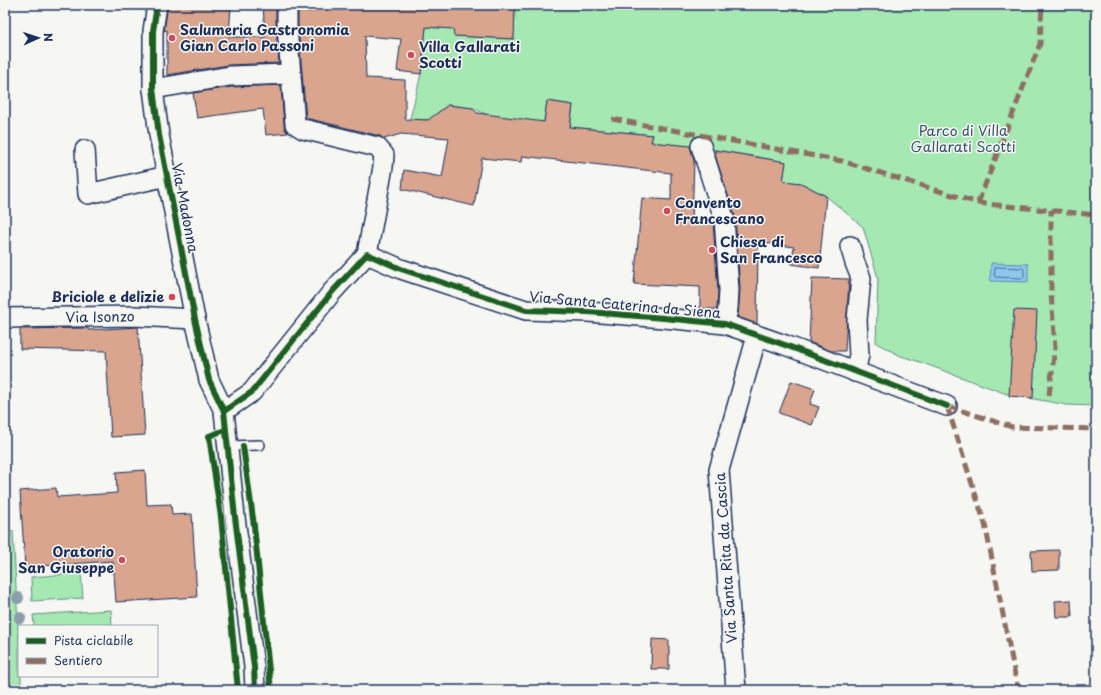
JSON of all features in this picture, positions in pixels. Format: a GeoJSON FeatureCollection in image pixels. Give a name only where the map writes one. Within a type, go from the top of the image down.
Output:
{"type":"FeatureCollection","features":[{"type":"Feature","properties":{"kind":"street","name":"Via Madonna"},"geometry":{"type":"LineString","coordinates":[[157,5],[153,31],[153,89],[159,135],[195,319],[209,380],[224,411]]}},
{"type":"Feature","properties":{"kind":"street"},"geometry":{"type":"LineString","coordinates":[[255,690],[254,667],[235,517],[224,411],[252,392],[332,292],[367,254],[384,155],[377,147],[303,129],[295,124],[287,27],[287,5]]}},
{"type":"Feature","properties":{"kind":"street"},"geometry":{"type":"LineString","coordinates":[[153,89],[230,76],[291,74]]}},
{"type":"Feature","properties":{"kind":"street"},"geometry":{"type":"LineString","coordinates":[[702,146],[724,218],[729,290],[725,324]]}},
{"type":"Feature","properties":{"kind":"street"},"geometry":{"type":"LineString","coordinates":[[85,150],[88,194],[167,176]]}},
{"type":"Feature","properties":{"kind":"street"},"geometry":{"type":"LineString","coordinates":[[850,246],[861,278],[857,320],[859,355],[855,372]]}},
{"type":"Feature","properties":{"kind":"street","name":"Via Santa Caterina da Siena"},"geometry":{"type":"LineString","coordinates":[[367,254],[401,269],[526,310],[588,312],[725,324],[947,406]]}},
{"type":"Feature","properties":{"kind":"street","name":"Via Isonzo"},"geometry":{"type":"LineString","coordinates":[[5,318],[134,316],[195,319]]}},
{"type":"Feature","properties":{"kind":"street","name":"Via Santa Rita da Cascia"},"geometry":{"type":"LineString","coordinates":[[736,690],[719,470],[757,336]]}},
{"type":"Feature","properties":{"kind":"lane"},"geometry":{"type":"LineString","coordinates":[[227,446],[260,445]]}},
{"type":"Feature","properties":{"kind":"green space","name":"Parco di Villa Gallarati Scotti"},"geometry":{"type":"Polygon","coordinates":[[[515,5],[1096,5],[1096,406],[1067,405],[1007,394],[901,356],[876,343],[878,278],[863,227],[826,196],[801,183],[783,181],[786,162],[715,150],[651,142],[653,135],[570,127],[573,105],[547,101],[541,141],[473,108],[448,105],[437,113],[437,120],[410,119],[421,74],[426,27],[453,29],[455,36],[513,39],[515,5]]]}},
{"type":"Feature","properties":{"kind":"green space"},"geometry":{"type":"Polygon","coordinates":[[[5,531],[13,531],[18,625],[18,677],[21,677],[21,690],[5,690],[5,531]]]}},
{"type":"Feature","properties":{"kind":"green space"},"geometry":{"type":"Polygon","coordinates":[[[81,573],[83,598],[32,601],[31,577],[81,573]]]}},
{"type":"Feature","properties":{"kind":"green space"},"geometry":{"type":"Polygon","coordinates":[[[111,610],[112,625],[34,625],[33,615],[111,610]]]}},
{"type":"Feature","properties":{"kind":"water"},"geometry":{"type":"Polygon","coordinates":[[[991,263],[1028,264],[1028,282],[990,281],[991,263]]]}},
{"type":"Feature","properties":{"kind":"building"},"geometry":{"type":"Polygon","coordinates":[[[168,5],[231,5],[229,37],[265,37],[263,5],[276,5],[279,63],[228,65],[167,75],[167,30],[164,31],[168,5]]]}},
{"type":"Feature","properties":{"kind":"building"},"geometry":{"type":"Polygon","coordinates":[[[314,5],[515,5],[514,39],[454,36],[453,29],[426,27],[421,74],[397,71],[401,39],[365,36],[366,78],[405,80],[405,119],[428,120],[448,105],[473,108],[477,113],[544,122],[547,101],[573,105],[570,127],[653,135],[651,142],[690,146],[694,161],[692,223],[713,222],[718,290],[717,309],[700,309],[700,287],[634,284],[642,198],[671,200],[671,173],[522,156],[521,162],[482,158],[474,206],[402,189],[404,170],[442,177],[449,138],[401,134],[384,139],[380,136],[306,118],[298,12],[314,11],[314,5]]]}},
{"type":"Feature","properties":{"kind":"building"},"geometry":{"type":"Polygon","coordinates":[[[281,85],[284,125],[288,133],[266,135],[263,109],[197,118],[193,93],[231,87],[281,85]]]}},
{"type":"Feature","properties":{"kind":"building"},"geometry":{"type":"Polygon","coordinates":[[[715,150],[786,162],[783,181],[801,183],[826,196],[819,268],[791,264],[794,247],[758,242],[757,324],[738,317],[740,289],[735,217],[716,158],[715,150]]]}},
{"type":"Feature","properties":{"kind":"building"},"geometry":{"type":"Polygon","coordinates":[[[812,278],[849,279],[845,351],[831,351],[809,342],[812,278]]]}},
{"type":"Feature","properties":{"kind":"building"},"geometry":{"type":"Polygon","coordinates":[[[1014,310],[1037,311],[1033,398],[1009,396],[1014,310]]]}},
{"type":"Feature","properties":{"kind":"building"},"geometry":{"type":"Polygon","coordinates":[[[138,327],[145,435],[111,437],[106,351],[20,349],[20,329],[88,328],[88,330],[138,327]]]}},
{"type":"Feature","properties":{"kind":"building"},"geometry":{"type":"Polygon","coordinates":[[[791,381],[815,389],[810,404],[819,407],[812,425],[779,413],[791,381]]]}},
{"type":"Feature","properties":{"kind":"building"},"geometry":{"type":"Polygon","coordinates":[[[145,470],[147,505],[171,504],[172,515],[192,514],[197,597],[116,602],[113,561],[25,567],[20,491],[56,488],[57,497],[117,493],[116,472],[145,470]]]}},
{"type":"Feature","properties":{"kind":"building"},"geometry":{"type":"Polygon","coordinates":[[[1059,550],[1059,570],[1032,571],[1031,551],[1059,550]]]}},
{"type":"Feature","properties":{"kind":"building"},"geometry":{"type":"Polygon","coordinates":[[[1071,600],[1072,617],[1056,617],[1055,601],[1071,600]]]}},
{"type":"Feature","properties":{"kind":"building"},"geometry":{"type":"Polygon","coordinates":[[[652,639],[669,640],[669,669],[651,669],[652,639]]]}},
{"type":"Feature","properties":{"kind":"marked path"},"geometry":{"type":"LineString","coordinates":[[978,203],[1040,44],[1042,5]]}},
{"type":"Feature","properties":{"kind":"marked path"},"geometry":{"type":"LineString","coordinates":[[612,119],[842,161],[978,203],[1096,215]]}},
{"type":"Feature","properties":{"kind":"marked path"},"geometry":{"type":"LineString","coordinates":[[1049,395],[1055,348],[1051,293],[1051,210]]}},
{"type":"Feature","properties":{"kind":"marked path"},"geometry":{"type":"LineString","coordinates":[[947,406],[985,524],[1018,690]]}},
{"type":"Feature","properties":{"kind":"marked path"},"geometry":{"type":"LineString","coordinates":[[947,406],[1012,427],[1096,429]]}},
{"type":"Feature","properties":{"kind":"cycle path"},"geometry":{"type":"LineString","coordinates":[[157,5],[153,31],[153,89],[159,135],[195,319],[209,380],[224,411],[235,517],[254,667],[255,690]]}},
{"type":"Feature","properties":{"kind":"cycle path"},"geometry":{"type":"LineString","coordinates":[[224,411],[252,392],[332,292],[367,254],[401,269],[526,310],[588,312],[725,324],[947,406]]}},
{"type":"Feature","properties":{"kind":"cycle path"},"geometry":{"type":"LineString","coordinates":[[225,430],[209,436],[221,517],[238,690]]}},
{"type":"Feature","properties":{"kind":"cycle path"},"geometry":{"type":"LineString","coordinates":[[243,446],[254,526],[271,690]]}},
{"type":"Feature","properties":{"kind":"place","name":"Salumeria Gastronomia Gian Carlo Passoni"},"geometry":{"type":"Point","coordinates":[172,38]}},
{"type":"Feature","properties":{"kind":"place","name":"Villa Gallarati Scotti"},"geometry":{"type":"Point","coordinates":[411,55]}},
{"type":"Feature","properties":{"kind":"place","name":"Convento Francescano"},"geometry":{"type":"Point","coordinates":[667,211]}},
{"type":"Feature","properties":{"kind":"place","name":"Chiesa di San Francesco"},"geometry":{"type":"Point","coordinates":[712,250]}},
{"type":"Feature","properties":{"kind":"place","name":"Briciole e delizie"},"geometry":{"type":"Point","coordinates":[172,297]}},
{"type":"Feature","properties":{"kind":"place","name":"Oratorio San Giuseppe"},"geometry":{"type":"Point","coordinates":[122,560]}}]}
